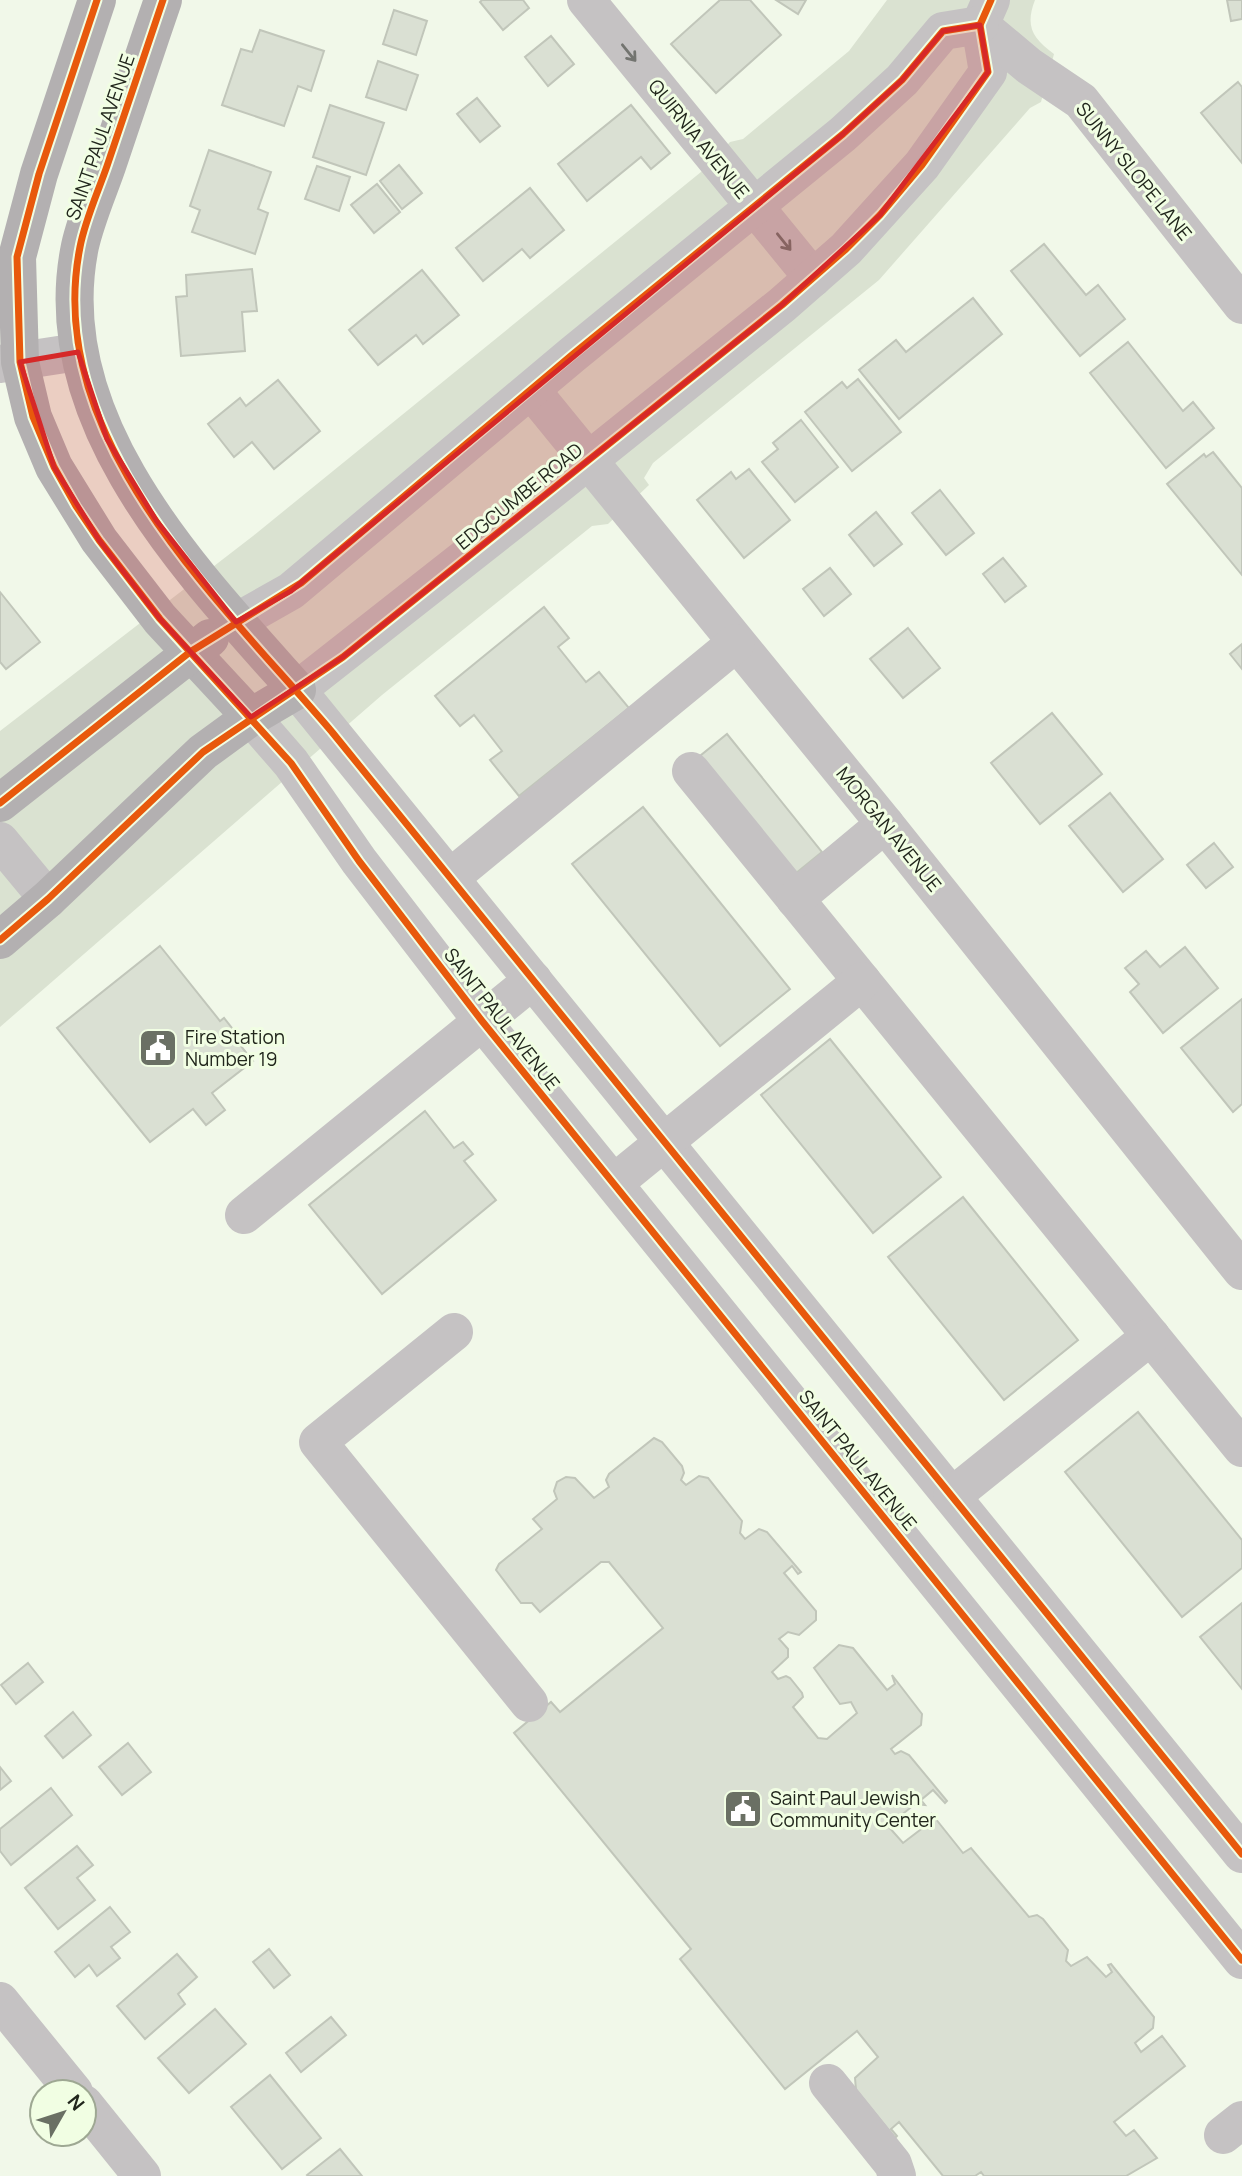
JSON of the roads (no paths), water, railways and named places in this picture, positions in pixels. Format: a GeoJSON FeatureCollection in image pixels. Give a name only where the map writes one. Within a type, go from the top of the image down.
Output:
{"type":"FeatureCollection","features":[{"type":"Feature","properties":{"kind":"main road","name":"SAINT PAUL AVENUE"},"geometry":{"type":"LineString","coordinates":[[97,0],[38,174],[17,257],[10,363],[54,467],[99,540],[190,652],[251,717]]}},
{"type":"Feature","properties":{"kind":"main road","name":"SAINT PAUL AVENUE"},"geometry":{"type":"LineString","coordinates":[[163,0],[80,246],[74,309],[78,352],[89,394],[107,439],[156,520],[236,622],[297,690]]}},
{"type":"Feature","properties":{"kind":"main road"},"geometry":{"type":"LineString","coordinates":[[0,803],[190,652],[236,622]]}},
{"type":"Feature","properties":{"kind":"main road","name":"EDGCUMBE ROAD"},"geometry":{"type":"LineString","coordinates":[[0,940],[48,899],[203,752],[251,717],[297,690]]}},
{"type":"Feature","properties":{"kind":"street","name":"QUIRNIA AVENUE"},"geometry":{"type":"LineString","coordinates":[[586,0],[813,278]]}},
{"type":"Feature","properties":{"kind":"street"},"geometry":{"type":"LineString","coordinates":[[236,622],[291,591],[755,207],[902,80],[943,31],[986,13]]}},
{"type":"Feature","properties":{"kind":"street","name":"EDGCUMBE ROAD"},"geometry":{"type":"LineString","coordinates":[[297,690],[590,460],[813,278],[880,215],[922,165],[988,72],[986,13]]}},
{"type":"Feature","properties":{"kind":"street","name":"SUNNY SLOPE LANE"},"geometry":{"type":"LineString","coordinates":[[986,13],[1029,66],[1081,101],[1242,305]]}},
{"type":"Feature","properties":{"kind":"street"},"geometry":{"type":"LineString","coordinates":[[10,363],[78,352]]}},
{"type":"Feature","properties":{"kind":"street","name":"MORGAN AVENUE"},"geometry":{"type":"LineString","coordinates":[[531,391],[885,824],[1242,1271]]}},
{"type":"Feature","properties":{"kind":"street"},"geometry":{"type":"LineString","coordinates":[[450,878],[736,643]]}},
{"type":"Feature","properties":{"kind":"street","name":"SAINT PAUL AVENUE"},"geometry":{"type":"LineString","coordinates":[[297,690],[1242,1854]]}},
{"type":"Feature","properties":{"kind":"street","name":"SAINT PAUL AVENUE"},"geometry":{"type":"LineString","coordinates":[[251,717],[291,763],[359,861],[482,1021],[1242,1960]]}},
{"type":"Feature","properties":{"kind":"street"},"geometry":{"type":"LineString","coordinates":[[691,771],[1242,1448]]}},
{"type":"Feature","properties":{"kind":"street"},"geometry":{"type":"LineString","coordinates":[[795,899],[885,824]]}},
{"type":"Feature","properties":{"kind":"street"},"geometry":{"type":"LineString","coordinates":[[0,841],[48,899]]}},
{"type":"Feature","properties":{"kind":"street"},"geometry":{"type":"LineString","coordinates":[[244,1215],[533,980]]}},
{"type":"Feature","properties":{"kind":"street"},"geometry":{"type":"LineString","coordinates":[[614,1183],[862,981]]}},
{"type":"Feature","properties":{"kind":"street"},"geometry":{"type":"LineString","coordinates":[[454,1332],[318,1442],[529,1703]]}},
{"type":"Feature","properties":{"kind":"street"},"geometry":{"type":"LineString","coordinates":[[952,1496],[1151,1336]]}},
{"type":"Feature","properties":{"kind":"street"},"geometry":{"type":"LineString","coordinates":[[0,2001],[63,2078]]}},
{"type":"Feature","properties":{"kind":"street"},"geometry":{"type":"LineString","coordinates":[[828,2082],[893,2164],[897,2176]]}},
{"type":"Feature","properties":{"kind":"street"},"geometry":{"type":"LineString","coordinates":[[98,2122],[142,2176]]}},
{"type":"Feature","properties":{"kind":"place","name":"Fire Station Number 19"},"geometry":{"type":"Point","coordinates":[158,1048]}},
{"type":"Feature","properties":{"kind":"place","name":"Saint Paul Jewish Community Center"},"geometry":{"type":"Point","coordinates":[743,1809]}}]}
